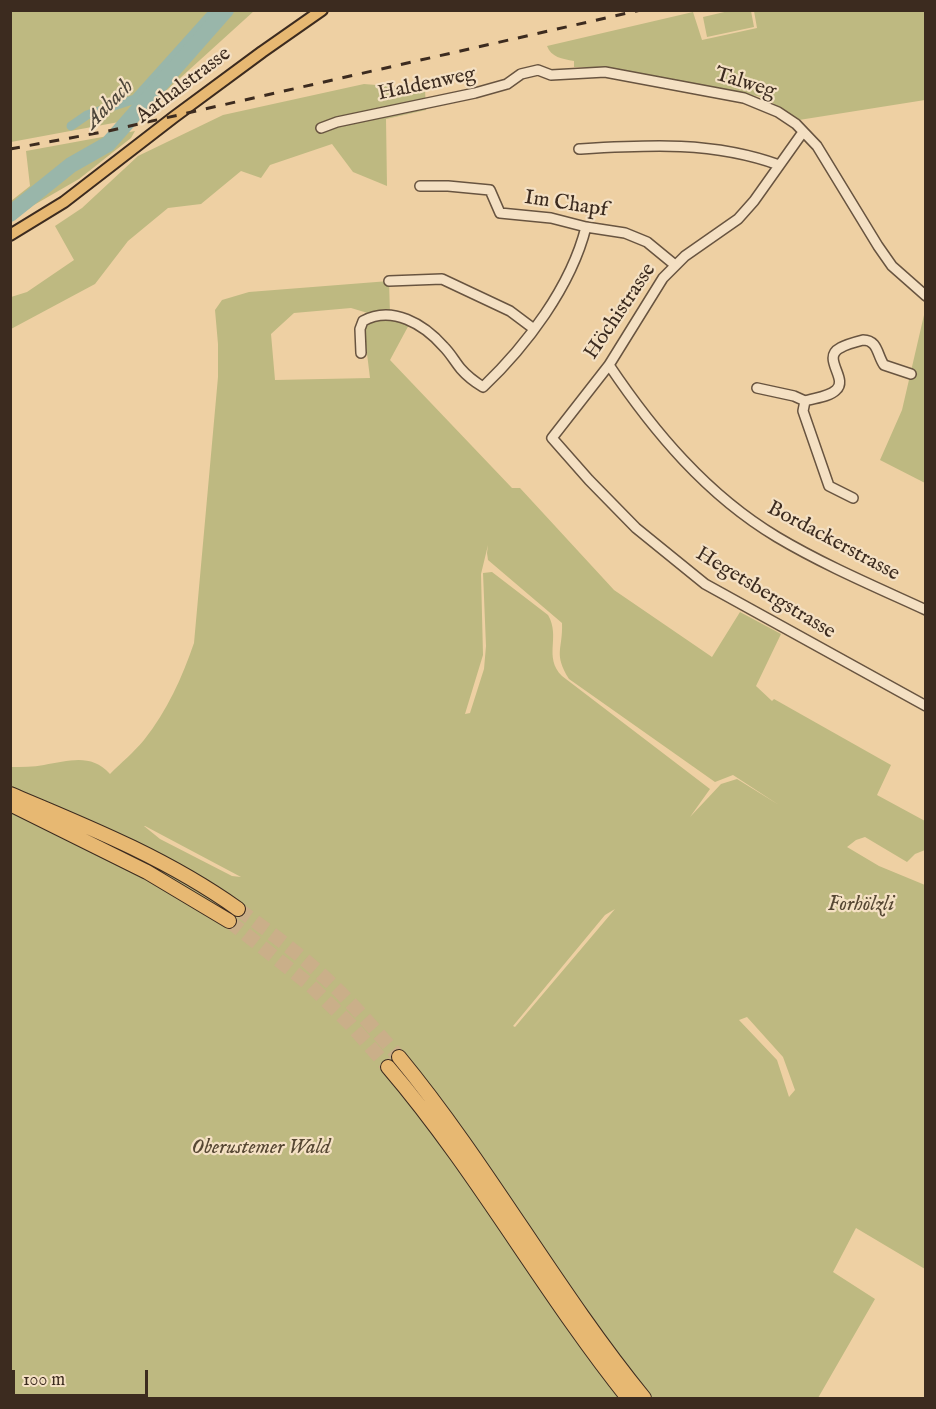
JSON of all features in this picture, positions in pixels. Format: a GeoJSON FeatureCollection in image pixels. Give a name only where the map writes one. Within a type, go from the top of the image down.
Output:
{"type":"FeatureCollection","features":[{"type":"Feature","properties":{"kind":"highway"},"geometry":{"type":"LineString","coordinates":[[10,794],[109,837],[181,872],[237,909]]}},
{"type":"Feature","properties":{"kind":"highway"},"geometry":{"type":"LineString","coordinates":[[10,804],[155,876],[229,921]]}},
{"type":"Feature","properties":{"kind":"highway"},"geometry":{"type":"LineString","coordinates":[[399,1057],[442,1113],[578,1310],[644,1398]]}},
{"type":"Feature","properties":{"kind":"highway"},"geometry":{"type":"LineString","coordinates":[[388,1067],[442,1135],[582,1338],[628,1398]]}},
{"type":"Feature","properties":{"kind":"main road","name":"Aathalstrasse"},"geometry":{"type":"LineString","coordinates":[[10,235],[64,202],[174,117],[322,10]]}},
{"type":"Feature","properties":{"kind":"street","name":"Haldenweg"},"geometry":{"type":"LineString","coordinates":[[321,128],[337,122],[475,93],[507,84],[521,74],[538,70]]}},
{"type":"Feature","properties":{"kind":"street","name":"Talweg"},"geometry":{"type":"LineString","coordinates":[[538,70],[551,75],[605,72],[737,96],[778,112],[796,124],[817,146],[892,266],[926,296]]}},
{"type":"Feature","properties":{"kind":"street","name":"Höchistrasse"},"geometry":{"type":"LineString","coordinates":[[552,438],[609,365],[653,291],[675,265],[738,219],[754,201],[803,132]]}},
{"type":"Feature","properties":{"kind":"street"},"geometry":{"type":"LineString","coordinates":[[579,148],[658,145],[714,148],[737,151],[779,165]]}},
{"type":"Feature","properties":{"kind":"street","name":"Im Chapf"},"geometry":{"type":"LineString","coordinates":[[420,186],[490,190],[500,213],[551,218],[586,227],[619,231],[637,237],[659,250],[675,265]]}},
{"type":"Feature","properties":{"kind":"street"},"geometry":{"type":"LineString","coordinates":[[361,353],[360,329],[363,321],[373,316],[390,314],[411,321],[430,333],[445,348],[462,371],[483,387],[507,364],[534,329],[577,255],[586,227]]}},
{"type":"Feature","properties":{"kind":"street"},"geometry":{"type":"LineString","coordinates":[[389,281],[442,279],[498,305],[534,329]]}},
{"type":"Feature","properties":{"kind":"street"},"geometry":{"type":"LineString","coordinates":[[757,388],[794,396],[805,401],[833,393],[838,389],[840,383],[834,363],[834,352],[838,348],[862,340],[874,344],[884,365],[911,374]]}},
{"type":"Feature","properties":{"kind":"street","name":"Bordackerstrasse"},"geometry":{"type":"LineString","coordinates":[[609,365],[636,405],[670,446],[704,480],[746,516],[797,548],[926,610]]}},
{"type":"Feature","properties":{"kind":"street"},"geometry":{"type":"LineString","coordinates":[[805,401],[803,411],[829,486],[853,498]]}},
{"type":"Feature","properties":{"kind":"street","name":"Hegetsbergstrasse"},"geometry":{"type":"LineString","coordinates":[[552,438],[621,513],[657,547],[697,578],[732,600],[926,706]]}},
{"type":"Feature","properties":{"kind":"green space"},"geometry":{"type":"Polygon","coordinates":[[[733,10],[751,11],[754,27],[707,37],[703,17],[733,10]]]}},
{"type":"Feature","properties":{"kind":"green space"},"geometry":{"type":"Polygon","coordinates":[[[10,11],[254,11],[135,119],[11,142],[10,11]]]}},
{"type":"Feature","properties":{"kind":"green space"},"geometry":{"type":"Polygon","coordinates":[[[754,11],[925,11],[925,100],[799,120],[765,98],[597,67],[574,67],[574,61],[554,55],[547,46],[693,12],[702,40],[757,28],[754,11]]]}},
{"type":"Feature","properties":{"kind":"green space"},"geometry":{"type":"Polygon","coordinates":[[[364,84],[425,89],[426,110],[386,119],[387,186],[353,172],[332,144],[270,165],[261,178],[241,171],[201,204],[168,208],[128,241],[95,284],[11,329],[11,297],[27,292],[74,260],[55,226],[82,208],[138,156],[223,115],[364,84]]]}},
{"type":"Feature","properties":{"kind":"green space"},"geometry":{"type":"Polygon","coordinates":[[[135,131],[131,138],[79,179],[34,205],[11,222],[11,201],[30,186],[26,151],[135,131]]]}},
{"type":"Feature","properties":{"kind":"green space"},"geometry":{"type":"Polygon","coordinates":[[[389,281],[390,314],[411,321],[390,360],[512,488],[520,488],[614,590],[712,657],[740,612],[781,634],[756,686],[772,701],[774,699],[891,765],[877,795],[925,821],[925,850],[915,854],[907,862],[865,837],[847,847],[879,866],[925,885],[925,1269],[856,1228],[833,1272],[875,1299],[818,1398],[11,1398],[11,767],[79,760],[95,763],[110,774],[144,740],[160,718],[173,694],[194,643],[218,377],[215,310],[222,300],[249,292],[389,281]],[[351,308],[294,313],[271,334],[275,380],[370,378],[363,321],[371,314],[351,308]],[[488,545],[481,574],[483,655],[465,714],[470,713],[484,669],[486,646],[483,573],[492,572],[548,615],[552,623],[554,662],[562,676],[710,789],[690,817],[721,784],[737,779],[779,805],[733,775],[715,782],[569,679],[560,657],[562,623],[488,560],[488,545]],[[144,826],[160,839],[232,876],[241,877],[144,826]],[[615,909],[605,915],[513,1026],[515,1027],[615,909]],[[747,1017],[739,1020],[777,1060],[789,1097],[795,1090],[783,1057],[747,1017]]]}},
{"type":"Feature","properties":{"kind":"green space"},"geometry":{"type":"Polygon","coordinates":[[[924,315],[926,315],[925,483],[880,460],[902,410],[924,315]]]}},
{"type":"Feature","properties":{"kind":"waterway"},"geometry":{"type":"LineString","coordinates":[[71,126],[87,115],[135,99],[215,10]]}},
{"type":"Feature","properties":{"kind":"waterway","name":"Aabach"},"geometry":{"type":"LineString","coordinates":[[10,214],[71,165],[108,144],[226,10]]}},
{"type":"Feature","properties":{"kind":"tunnel"},"geometry":{"type":"LineString","coordinates":[[238,909],[292,949],[322,975],[399,1057]]}},
{"type":"Feature","properties":{"kind":"tunnel"},"geometry":{"type":"LineString","coordinates":[[229,921],[310,985],[351,1025],[388,1067]]}},
{"type":"Feature","properties":{"kind":"railway"},"geometry":{"type":"LineString","coordinates":[[10,149],[108,131],[641,10]]}},
{"type":"Feature","properties":{"kind":"park label","name":"Forhölzli"},"geometry":{"type":"Point","coordinates":[861,906]}},
{"type":"Feature","properties":{"kind":"park label","name":"Oberustemer Wald"},"geometry":{"type":"Point","coordinates":[261,1149]}}]}
